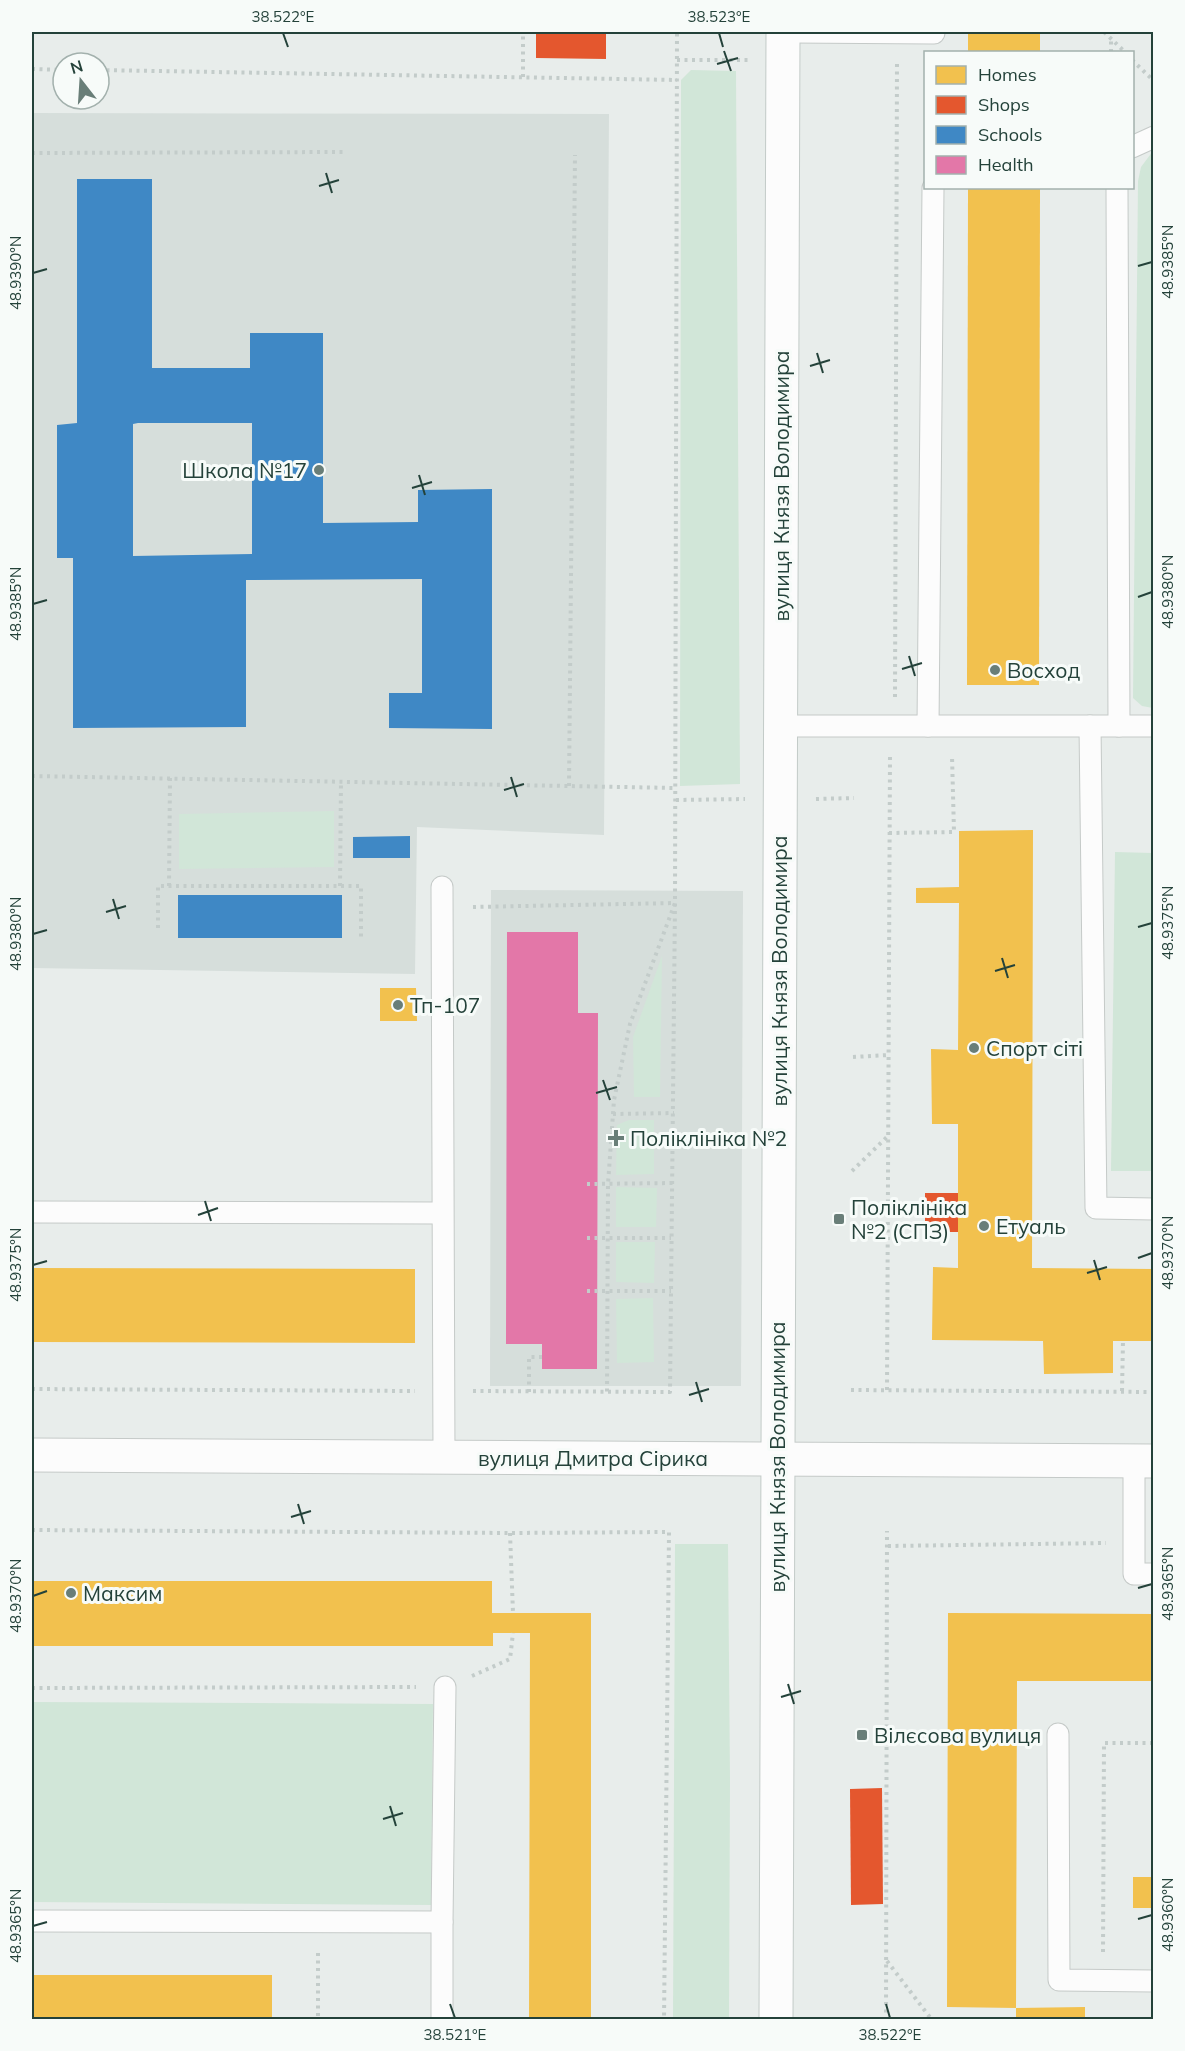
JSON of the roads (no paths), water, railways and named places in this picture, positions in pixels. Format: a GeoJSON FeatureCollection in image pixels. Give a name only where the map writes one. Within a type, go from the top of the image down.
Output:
{"type":"FeatureCollection","features":[{"type":"Feature","properties":{"kind":"main road","name":"вулиця Князя Володимира"},"geometry":{"type":"LineString","coordinates":[[776,2019],[783,32]]}},
{"type":"Feature","properties":{"kind":"main road","name":"вулиця Дмитра Сірика"},"geometry":{"type":"LineString","coordinates":[[32,1455],[1144,1461]]}},
{"type":"Feature","properties":{"kind":"lane"},"geometry":{"type":"LineString","coordinates":[[792,32],[897,32],[934,39]]}},
{"type":"Feature","properties":{"kind":"lane"},"geometry":{"type":"LineString","coordinates":[[1134,146],[1154,137]]}},
{"type":"Feature","properties":{"kind":"lane"},"geometry":{"type":"LineString","coordinates":[[928,726],[933,189]]}},
{"type":"Feature","properties":{"kind":"lane"},"geometry":{"type":"LineString","coordinates":[[1117,189],[1119,726]]}},
{"type":"Feature","properties":{"kind":"lane"},"geometry":{"type":"LineString","coordinates":[[780,726],[1154,726]]}},
{"type":"Feature","properties":{"kind":"lane"},"geometry":{"type":"LineString","coordinates":[[1090,726],[1096,1209],[1154,1209]]}},
{"type":"Feature","properties":{"kind":"lane"},"geometry":{"type":"LineString","coordinates":[[442,897],[444,1457]]}},
{"type":"Feature","properties":{"kind":"lane"},"geometry":{"type":"LineString","coordinates":[[32,1212],[442,1213]]}},
{"type":"Feature","properties":{"kind":"lane"},"geometry":{"type":"LineString","coordinates":[[1144,1461],[1134,1543],[1134,1574],[1154,1574]]}},
{"type":"Feature","properties":{"kind":"lane"},"geometry":{"type":"LineString","coordinates":[[442,2019],[446,1687]]}},
{"type":"Feature","properties":{"kind":"lane"},"geometry":{"type":"LineString","coordinates":[[1058,1734],[1059,1980],[1154,1981]]}},
{"type":"Feature","properties":{"kind":"lane"},"geometry":{"type":"LineString","coordinates":[[32,1921],[442,1922]]}},
{"type":"Feature","properties":{"kind":"place","name":"Школа №17"},"geometry":{"type":"Point","coordinates":[319,470]}},
{"type":"Feature","properties":{"kind":"place","name":"Восход"},"geometry":{"type":"Point","coordinates":[995,670]}},
{"type":"Feature","properties":{"kind":"place","name":"Тп-107"},"geometry":{"type":"Point","coordinates":[398,1005]}},
{"type":"Feature","properties":{"kind":"place","name":"Спорт сiтi"},"geometry":{"type":"Point","coordinates":[974,1048]}},
{"type":"Feature","properties":{"kind":"place","name":"Поліклініка №2"},"geometry":{"type":"Point","coordinates":[616,1138]}},
{"type":"Feature","properties":{"kind":"place","name":"Поліклініка №2 (СПЗ)"},"geometry":{"type":"Point","coordinates":[839,1219]}},
{"type":"Feature","properties":{"kind":"place","name":"Етуаль"},"geometry":{"type":"Point","coordinates":[984,1226]}},
{"type":"Feature","properties":{"kind":"place","name":"Максим"},"geometry":{"type":"Point","coordinates":[71,1593]}},
{"type":"Feature","properties":{"kind":"place","name":"Вілєсова вулиця"},"geometry":{"type":"Point","coordinates":[862,1735]}}]}
